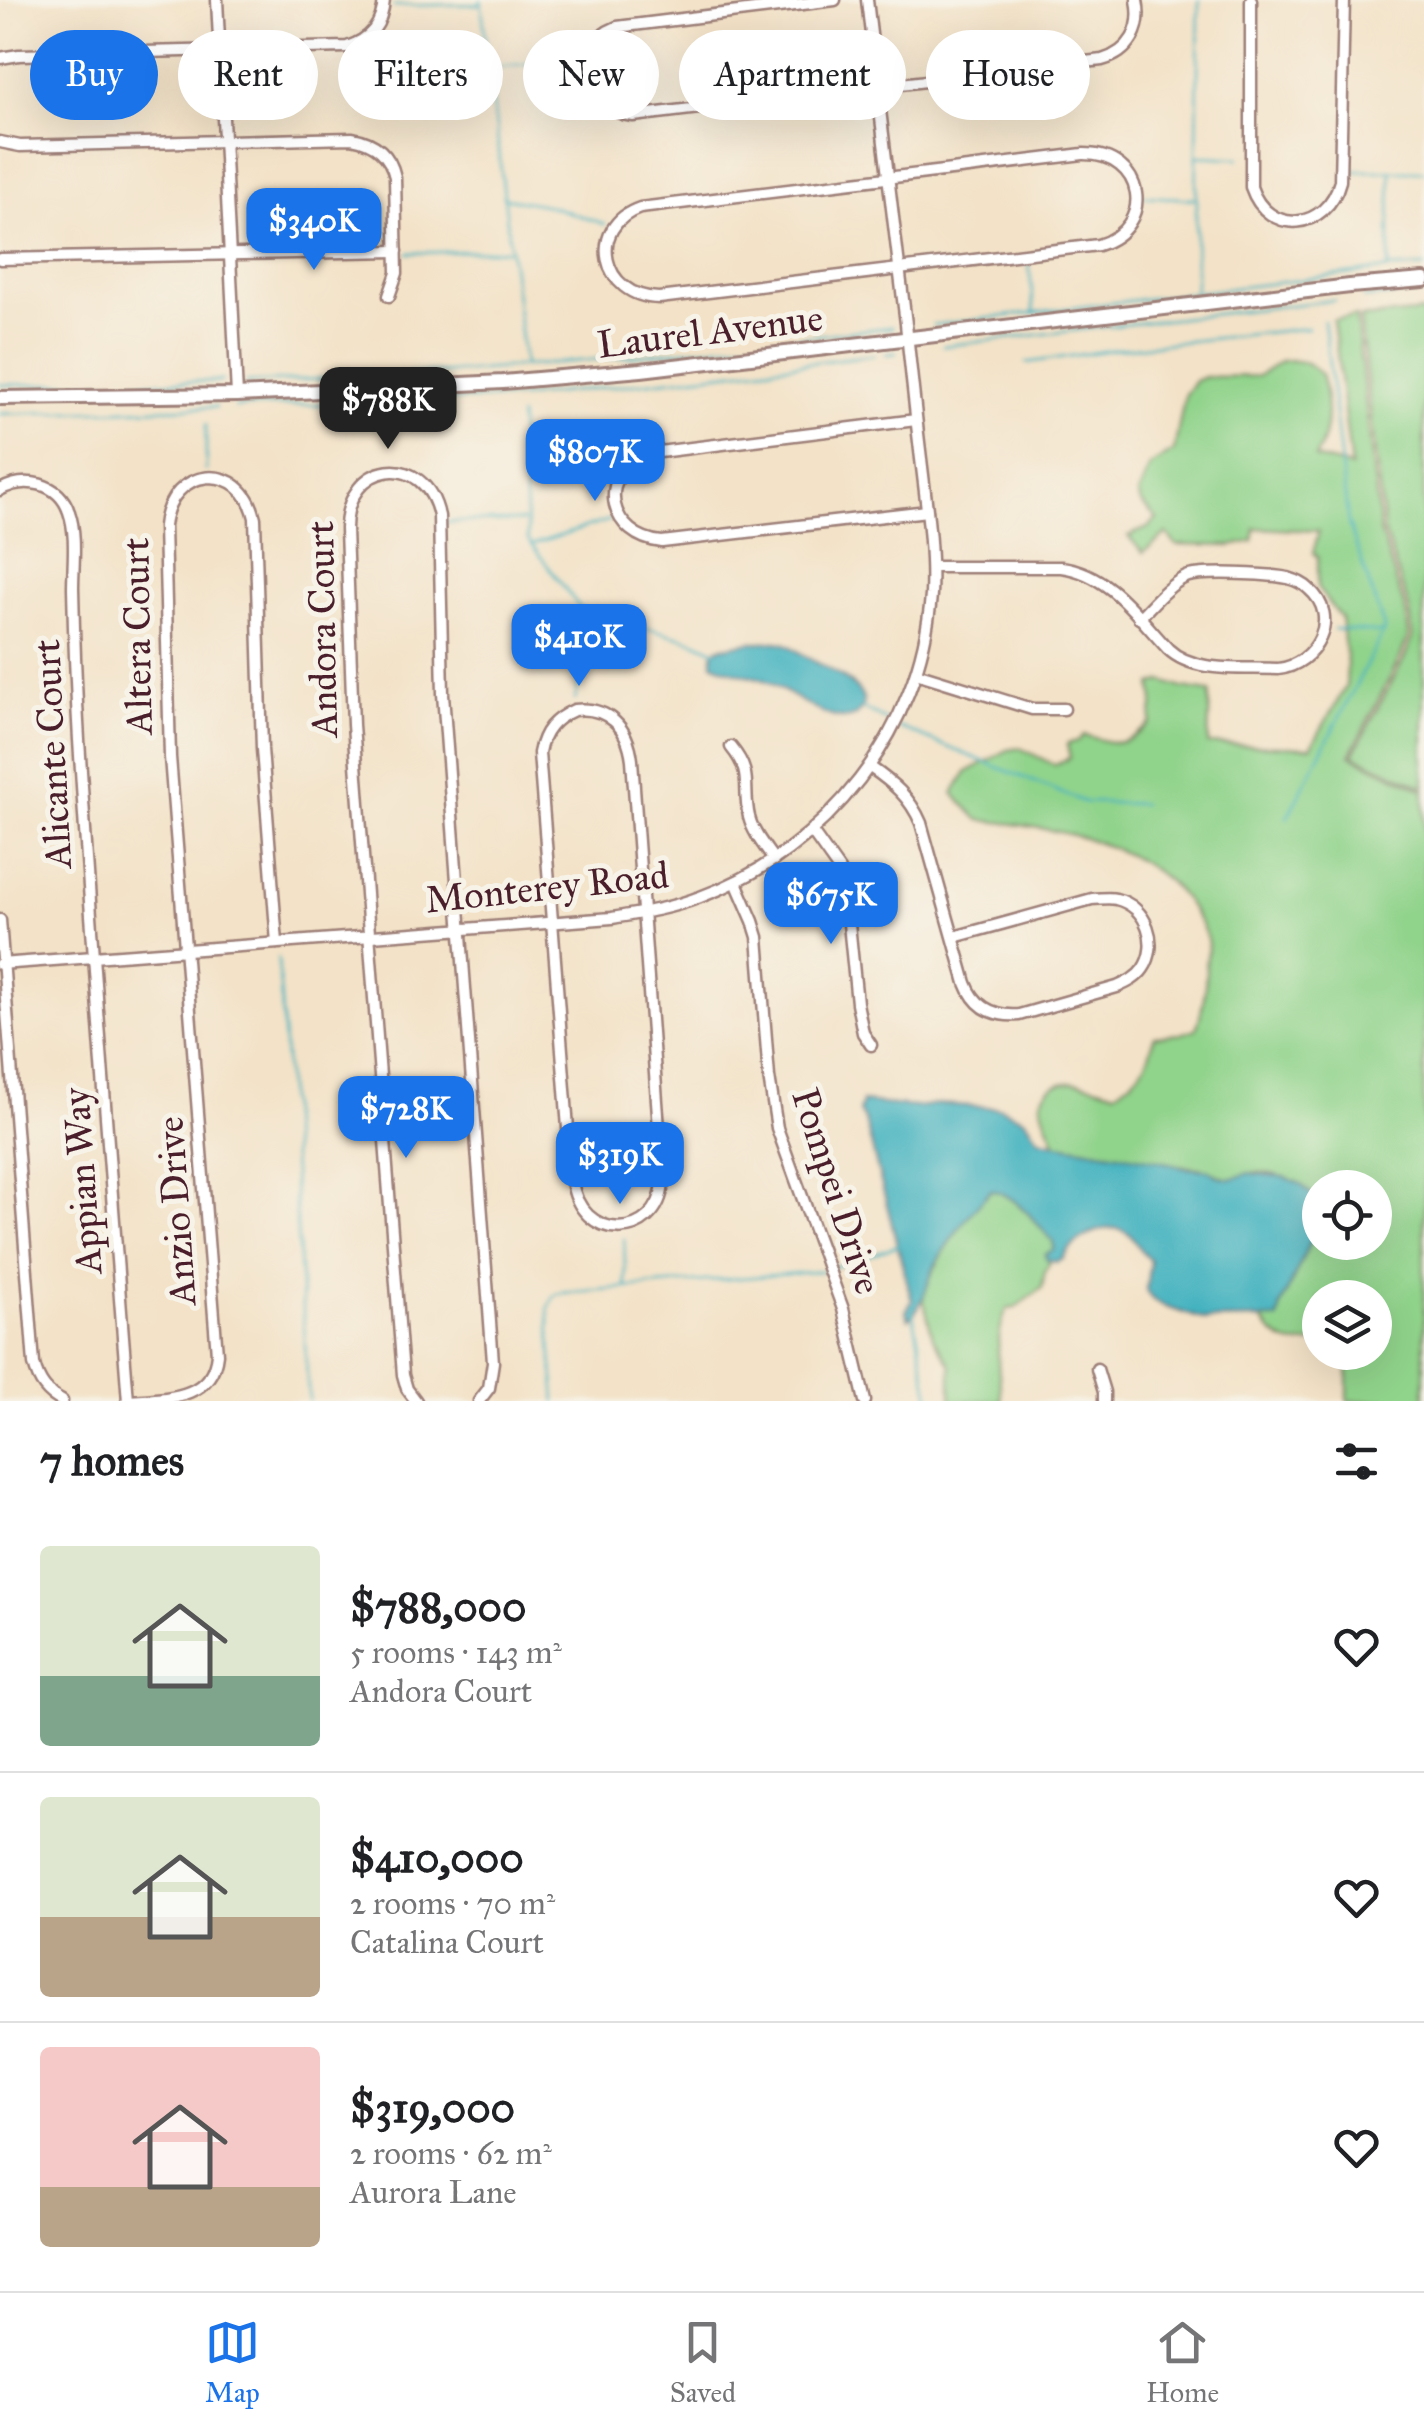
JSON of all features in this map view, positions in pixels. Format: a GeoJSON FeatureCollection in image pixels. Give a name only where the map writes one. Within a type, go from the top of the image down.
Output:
{"type":"FeatureCollection","features":[{"type":"Feature","properties":{"kind":"main road","name":"Laurel Avenue"},"geometry":{"type":"LineString","coordinates":[[0,398],[237,395],[502,382],[641,370],[1424,280]]}},
{"type":"Feature","properties":{"kind":"street"},"geometry":{"type":"LineString","coordinates":[[218,0],[219,30]]}},
{"type":"Feature","properties":{"kind":"street"},"geometry":{"type":"LineString","coordinates":[[318,48],[341,48],[366,39],[381,18],[384,0]]}},
{"type":"Feature","properties":{"kind":"street"},"geometry":{"type":"LineString","coordinates":[[679,111],[633,116],[614,112],[598,102],[586,80],[587,58],[601,35],[618,27],[835,0]]}},
{"type":"Feature","properties":{"kind":"street","name":"Monterey Road"},"geometry":{"type":"LineString","coordinates":[[867,0],[871,30]]}},
{"type":"Feature","properties":{"kind":"street"},"geometry":{"type":"LineString","coordinates":[[906,83],[1112,57],[1134,37],[1139,17],[1137,0]]}},
{"type":"Feature","properties":{"kind":"street"},"geometry":{"type":"LineString","coordinates":[[1251,0],[1251,187],[1260,205],[1272,216],[1297,221],[1326,209],[1333,202],[1340,181],[1344,0]]}},
{"type":"Feature","properties":{"kind":"street"},"geometry":{"type":"LineString","coordinates":[[0,58],[178,51]]}},
{"type":"Feature","properties":{"kind":"street"},"geometry":{"type":"LineString","coordinates":[[223,120],[237,395]]}},
{"type":"Feature","properties":{"kind":"street","name":"Monterey Road"},"geometry":{"type":"LineString","coordinates":[[2,964],[642,914],[736,882],[812,832],[870,767],[897,720],[916,673],[929,613],[932,567],[927,511],[882,120]]}},
{"type":"Feature","properties":{"kind":"street"},"geometry":{"type":"LineString","coordinates":[[0,142],[20,146],[352,138],[374,144],[390,162],[395,176],[398,272],[389,296]]}},
{"type":"Feature","properties":{"kind":"street"},"geometry":{"type":"LineString","coordinates":[[1091,154],[1106,157],[1125,169],[1134,184],[1134,213],[1126,228],[1098,245],[899,269],[652,298],[621,286],[607,256],[607,246],[614,228],[636,209],[1091,154]]}},
{"type":"Feature","properties":{"kind":"street"},"geometry":{"type":"LineString","coordinates":[[0,260],[397,251]]}},
{"type":"Feature","properties":{"kind":"street"},"geometry":{"type":"LineString","coordinates":[[916,420],[643,454],[624,467],[614,500],[619,518],[632,532],[662,542],[927,511]]}},
{"type":"Feature","properties":{"kind":"street","name":"Andora Court"},"geometry":{"type":"LineString","coordinates":[[416,1401],[403,1376],[353,725],[346,518],[348,504],[360,485],[389,472],[408,474],[422,483],[433,496],[439,516],[443,694],[494,1362],[489,1388],[480,1401]]}},
{"type":"Feature","properties":{"kind":"street","name":"Altera Court"},"geometry":{"type":"LineString","coordinates":[[186,950],[170,757],[164,526],[165,514],[176,493],[190,482],[209,477],[240,489],[255,518],[262,749],[277,943]]}},
{"type":"Feature","properties":{"kind":"street","name":"Alicante Court"},"geometry":{"type":"LineString","coordinates":[[0,490],[20,482],[42,484],[59,496],[71,517],[76,700],[94,957]]}},
{"type":"Feature","properties":{"kind":"street"},"geometry":{"type":"LineString","coordinates":[[932,567],[1076,570],[1104,582],[1173,654],[1202,666],[1291,666],[1310,655],[1324,621],[1314,594],[1299,582],[1204,574],[1177,582],[1139,618]]}},
{"type":"Feature","properties":{"kind":"street"},"geometry":{"type":"LineString","coordinates":[[916,673],[1032,709],[1064,710]]}},
{"type":"Feature","properties":{"kind":"street"},"geometry":{"type":"LineString","coordinates":[[579,710],[596,711],[611,717],[628,741],[642,914],[663,1183],[661,1198],[649,1216],[618,1228],[591,1219],[579,1207],[573,1192],[540,748],[552,723],[563,715],[579,710]]}},
{"type":"Feature","properties":{"kind":"street"},"geometry":{"type":"LineString","coordinates":[[730,747],[743,762],[750,821],[774,860]]}},
{"type":"Feature","properties":{"kind":"street"},"geometry":{"type":"LineString","coordinates":[[870,767],[897,786],[914,806],[966,983],[976,1002],[990,1012],[1011,1015],[1116,988],[1143,969],[1151,946],[1140,914],[1124,902],[1106,898],[954,938]]}},
{"type":"Feature","properties":{"kind":"street"},"geometry":{"type":"LineString","coordinates":[[812,832],[839,870],[847,904],[857,1003],[871,1045]]}},
{"type":"Feature","properties":{"kind":"street","name":"Pompei Drive"},"geometry":{"type":"LineString","coordinates":[[736,882],[753,920],[759,946],[777,1128],[850,1329],[865,1401]]}},
{"type":"Feature","properties":{"kind":"street"},"geometry":{"type":"LineString","coordinates":[[0,920],[34,1364],[46,1389],[62,1401]]}},
{"type":"Feature","properties":{"kind":"street","name":"Anzio Drive"},"geometry":{"type":"LineString","coordinates":[[127,1401],[191,1393],[207,1381],[216,1362],[186,950]]}},
{"type":"Feature","properties":{"kind":"street","name":"Appian Way"},"geometry":{"type":"LineString","coordinates":[[94,957],[127,1401]]}},
{"type":"Feature","properties":{"kind":"street"},"geometry":{"type":"LineString","coordinates":[[1097,1369],[1104,1401]]}},
{"type":"Feature","properties":{"kind":"green space"},"geometry":{"type":"Polygon","coordinates":[[[1424,312],[1424,787],[1353,755],[1413,636],[1410,611],[1384,531],[1360,318],[1424,312]]]}},
{"type":"Feature","properties":{"kind":"green space"},"geometry":{"type":"Polygon","coordinates":[[[1356,317],[1380,531],[1406,612],[1409,635],[1350,755],[1424,790],[1424,1401],[1348,1401],[1348,1370],[1392,1370],[1392,1280],[1302,1280],[1302,1344],[1286,1342],[1261,1319],[1278,1318],[1302,1259],[1392,1260],[1392,1170],[1302,1170],[1302,1188],[1271,1174],[1252,1173],[1229,1179],[1202,1169],[1056,1144],[1043,1111],[1042,1099],[1047,1091],[1071,1082],[1116,1092],[1142,1068],[1154,1036],[1196,1029],[1205,992],[1206,936],[1174,887],[1126,854],[1067,834],[979,820],[953,793],[967,772],[1008,750],[1020,748],[1055,765],[1070,758],[1067,744],[1084,735],[1113,742],[1134,737],[1151,723],[1152,685],[1163,681],[1210,692],[1208,744],[1311,747],[1346,686],[1347,663],[1341,619],[1318,589],[1318,557],[1313,553],[1319,531],[1255,528],[1253,541],[1232,546],[1176,545],[1167,534],[1143,553],[1128,536],[1148,528],[1157,519],[1141,503],[1138,494],[1150,466],[1174,451],[1185,394],[1195,381],[1204,377],[1258,376],[1281,361],[1307,363],[1321,374],[1327,406],[1324,438],[1315,458],[1351,467],[1333,320],[1356,317]]]}},
{"type":"Feature","properties":{"kind":"green space"},"geometry":{"type":"Polygon","coordinates":[[[991,1190],[1009,1197],[1025,1210],[1053,1241],[1054,1249],[1047,1260],[1051,1261],[1042,1288],[1015,1308],[1007,1309],[1003,1320],[998,1354],[1002,1401],[951,1401],[951,1365],[933,1338],[923,1298],[926,1284],[952,1238],[966,1216],[991,1190]]]}},
{"type":"Feature","properties":{"kind":"water"},"geometry":{"type":"Polygon","coordinates":[[[751,642],[790,646],[848,681],[857,689],[863,707],[856,715],[836,717],[764,680],[713,663],[718,648],[751,642]]]}},
{"type":"Feature","properties":{"kind":"water"},"geometry":{"type":"Polygon","coordinates":[[[862,1102],[1001,1108],[1025,1119],[1040,1139],[1059,1144],[1209,1170],[1231,1179],[1249,1173],[1285,1177],[1299,1183],[1302,1259],[1278,1319],[1205,1320],[1166,1307],[1146,1290],[1150,1260],[1122,1230],[1093,1233],[1075,1244],[1063,1259],[1047,1260],[1045,1255],[1054,1249],[1053,1241],[1017,1203],[991,1190],[949,1243],[918,1308],[908,1319],[906,1311],[912,1301],[865,1121],[859,1112],[862,1102]]]}},
{"type":"Feature","properties":{"kind":"waterway"},"geometry":{"type":"LineString","coordinates":[[481,0],[524,365]]}},
{"type":"Feature","properties":{"kind":"waterway"},"geometry":{"type":"LineString","coordinates":[[1195,292],[1199,0]]}},
{"type":"Feature","properties":{"kind":"waterway"},"geometry":{"type":"LineString","coordinates":[[393,6],[482,4]]}},
{"type":"Feature","properties":{"kind":"waterway"},"geometry":{"type":"LineString","coordinates":[[503,66],[523,64]]}},
{"type":"Feature","properties":{"kind":"waterway"},"geometry":{"type":"LineString","coordinates":[[1197,156],[1239,158]]}},
{"type":"Feature","properties":{"kind":"waterway"},"geometry":{"type":"LineString","coordinates":[[1347,171],[1424,171]]}},
{"type":"Feature","properties":{"kind":"waterway"},"geometry":{"type":"LineString","coordinates":[[1389,269],[1391,171]]}},
{"type":"Feature","properties":{"kind":"waterway"},"geometry":{"type":"LineString","coordinates":[[1143,196],[1196,199]]}},
{"type":"Feature","properties":{"kind":"waterway"},"geometry":{"type":"LineString","coordinates":[[506,198],[550,206],[605,224]]}},
{"type":"Feature","properties":{"kind":"waterway"},"geometry":{"type":"LineString","coordinates":[[409,253],[507,250]]}},
{"type":"Feature","properties":{"kind":"waterway"},"geometry":{"type":"LineString","coordinates":[[1029,263],[1034,311]]}},
{"type":"Feature","properties":{"kind":"waterway"},"geometry":{"type":"LineString","coordinates":[[933,325],[1424,267]]}},
{"type":"Feature","properties":{"kind":"waterway"},"geometry":{"type":"LineString","coordinates":[[1364,298],[1424,292]]}},
{"type":"Feature","properties":{"kind":"waterway"},"geometry":{"type":"LineString","coordinates":[[943,346],[1335,300]]}},
{"type":"Feature","properties":{"kind":"waterway"},"geometry":{"type":"LineString","coordinates":[[1287,818],[1384,627],[1348,522],[1324,321]]}},
{"type":"Feature","properties":{"kind":"waterway"},"geometry":{"type":"LineString","coordinates":[[246,383],[471,371],[892,327]]}},
{"type":"Feature","properties":{"kind":"waterway"},"geometry":{"type":"LineString","coordinates":[[1026,363],[1308,328]]}},
{"type":"Feature","properties":{"kind":"waterway"},"geometry":{"type":"LineString","coordinates":[[886,354],[896,353]]}},
{"type":"Feature","properties":{"kind":"waterway"},"geometry":{"type":"LineString","coordinates":[[235,407],[518,398],[874,355]]}},
{"type":"Feature","properties":{"kind":"waterway"},"geometry":{"type":"LineString","coordinates":[[0,385],[222,381]]}},
{"type":"Feature","properties":{"kind":"waterway"},"geometry":{"type":"LineString","coordinates":[[0,414],[216,407]]}},
{"type":"Feature","properties":{"kind":"waterway"},"geometry":{"type":"LineString","coordinates":[[519,416],[528,540],[580,608],[596,618],[655,630],[718,652]]}},
{"type":"Feature","properties":{"kind":"waterway"},"geometry":{"type":"LineString","coordinates":[[206,425],[206,470]]}},
{"type":"Feature","properties":{"kind":"waterway"},"geometry":{"type":"LineString","coordinates":[[531,545],[610,520]]}},
{"type":"Feature","properties":{"kind":"waterway"},"geometry":{"type":"LineString","coordinates":[[445,522],[523,521]]}},
{"type":"Feature","properties":{"kind":"waterway"},"geometry":{"type":"LineString","coordinates":[[575,700],[595,619]]}},
{"type":"Feature","properties":{"kind":"waterway"},"geometry":{"type":"LineString","coordinates":[[1334,629],[1382,633]]}},
{"type":"Feature","properties":{"kind":"waterway"},"geometry":{"type":"LineString","coordinates":[[859,706],[891,723]]}},
{"type":"Feature","properties":{"kind":"waterway"},"geometry":{"type":"LineString","coordinates":[[898,727],[1084,802],[1142,804]]}},
{"type":"Feature","properties":{"kind":"waterway"},"geometry":{"type":"LineString","coordinates":[[278,958],[309,1401]]}},
{"type":"Feature","properties":{"kind":"waterway"},"geometry":{"type":"LineString","coordinates":[[624,1239],[626,1288]]}},
{"type":"Feature","properties":{"kind":"waterway"},"geometry":{"type":"LineString","coordinates":[[831,1268],[899,1245]]}},
{"type":"Feature","properties":{"kind":"waterway"},"geometry":{"type":"LineString","coordinates":[[556,1401],[548,1309],[555,1295],[824,1271]]}},
{"type":"Feature","properties":{"kind":"waterway"},"geometry":{"type":"LineString","coordinates":[[913,1314],[931,1401]]}}]}
